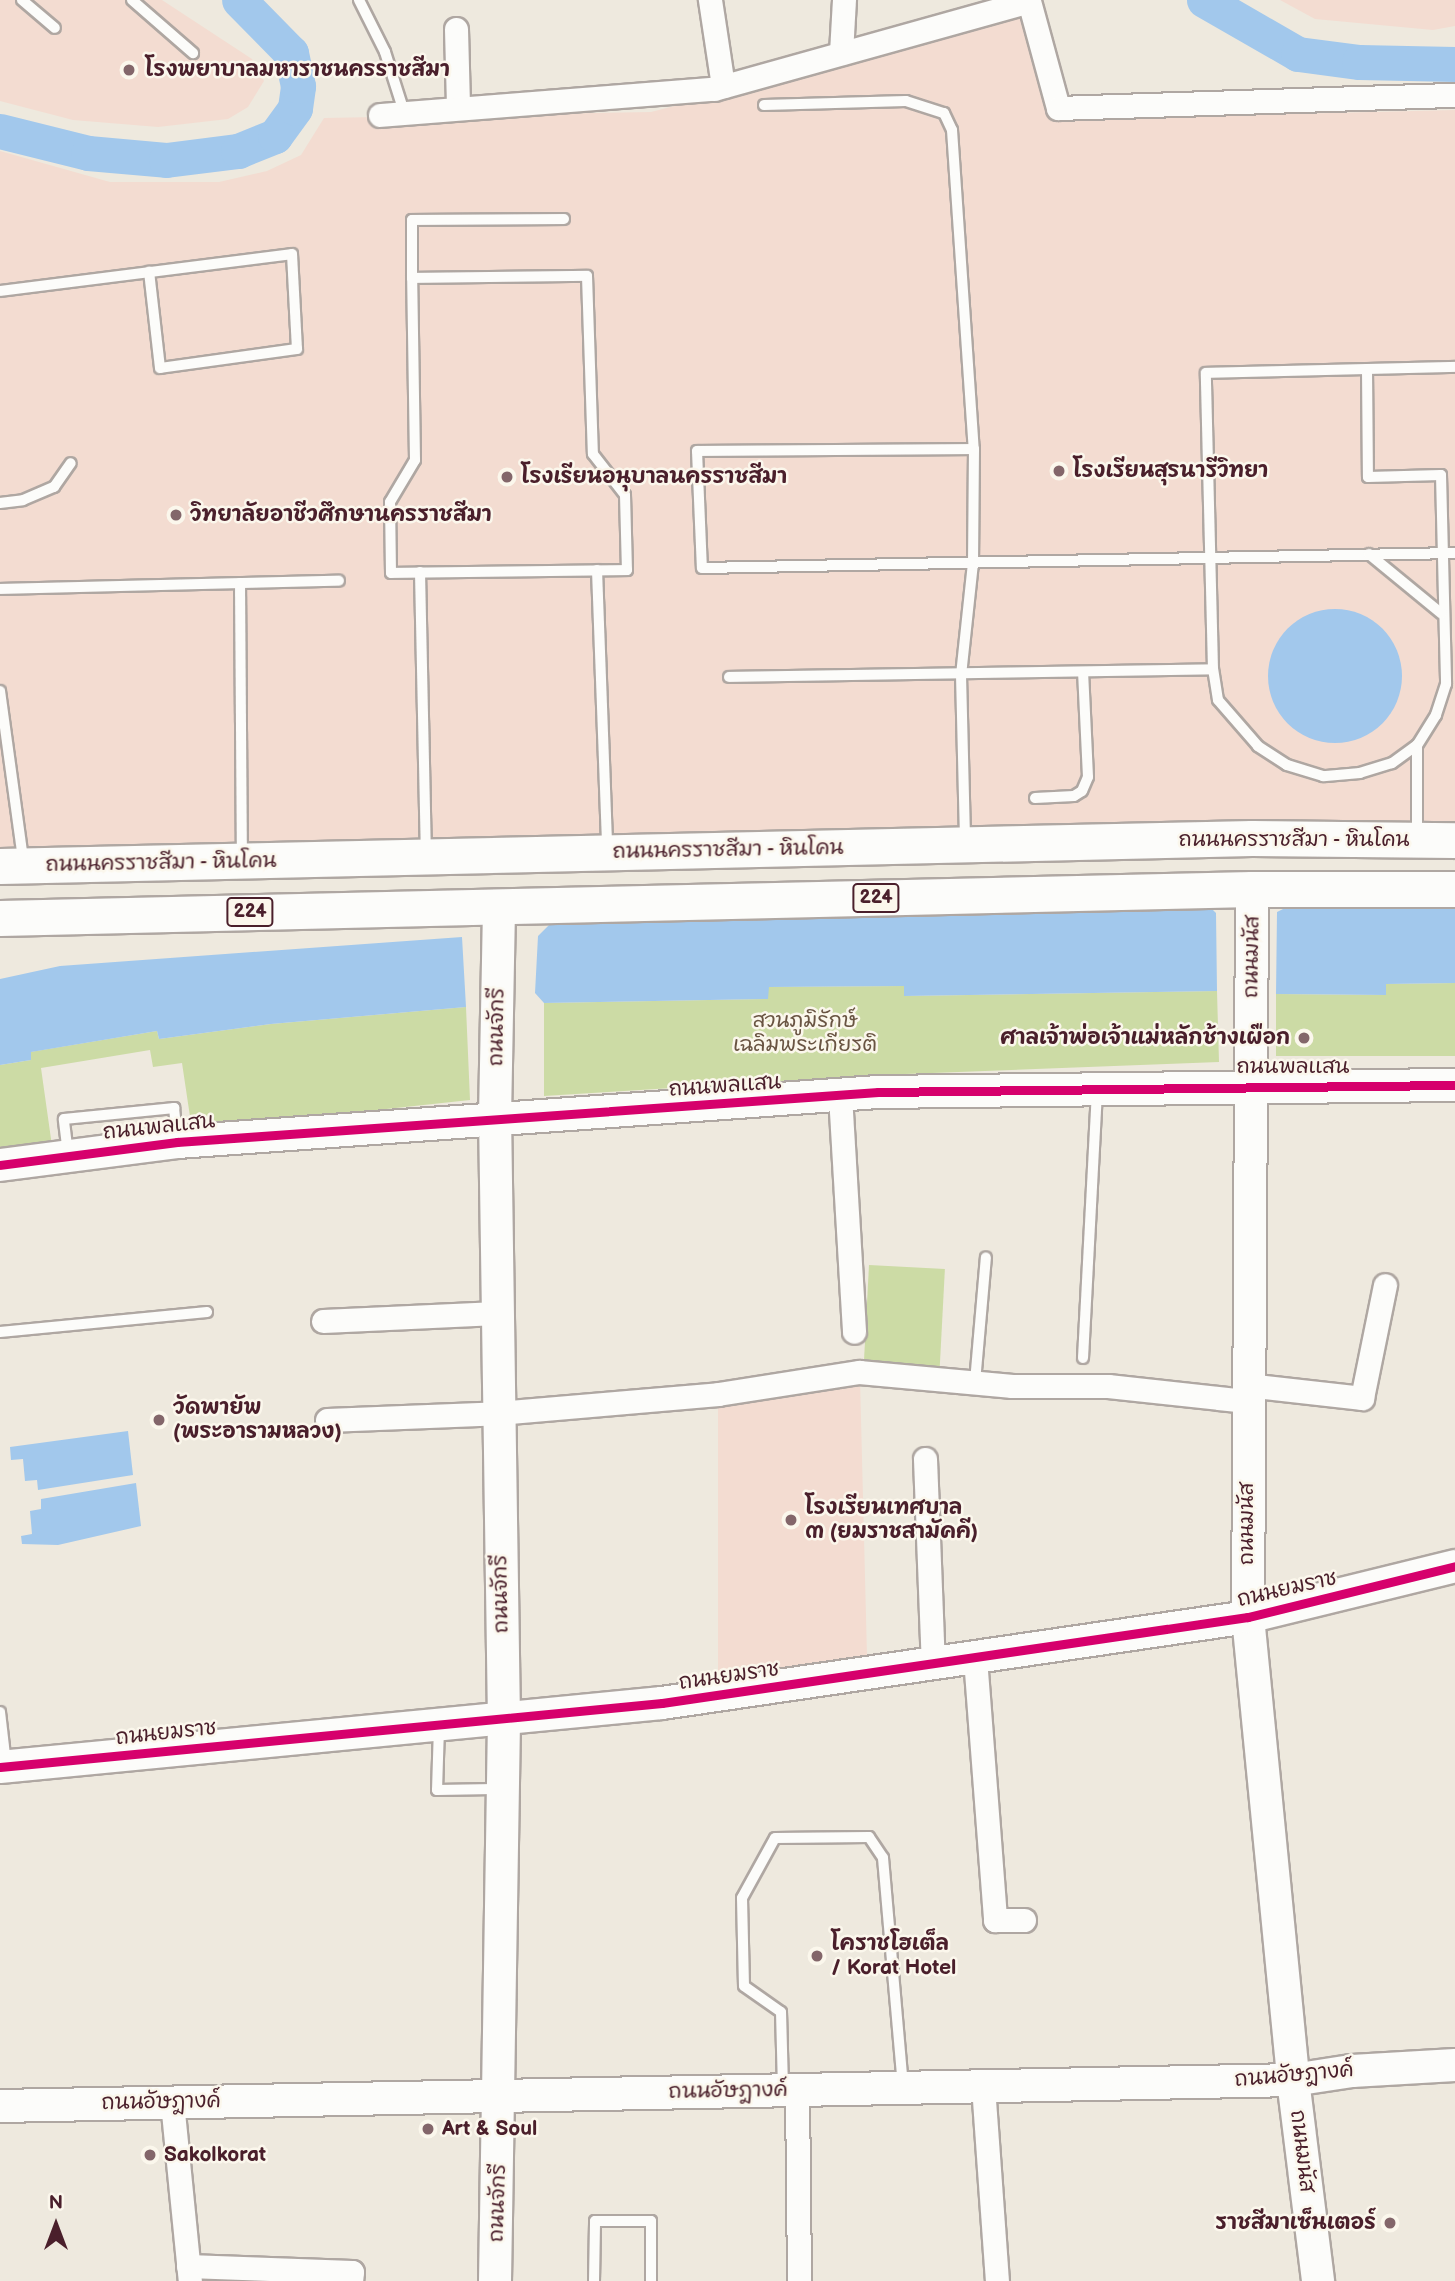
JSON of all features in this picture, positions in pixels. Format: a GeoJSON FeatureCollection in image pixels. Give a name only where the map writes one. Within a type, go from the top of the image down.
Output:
{"type":"FeatureCollection","features":[{"type":"Feature","properties":{"kind":"main road","name":"ถนนนครราชสีมา - หินโคน"},"geometry":{"type":"LineString","coordinates":[[12,866],[607,852],[966,847],[1252,838],[1455,840]]}},
{"type":"Feature","properties":{"kind":"main road"},"geometry":{"type":"LineString","coordinates":[[1252,838],[1252,890]]}},
{"type":"Feature","properties":{"kind":"main road"},"geometry":{"type":"LineString","coordinates":[[499,855],[499,907]]}},
{"type":"Feature","properties":{"kind":"main road","name":"224"},"geometry":{"type":"LineString","coordinates":[[0,918],[1252,890],[1455,889]]}},
{"type":"Feature","properties":{"kind":"street"},"geometry":{"type":"LineString","coordinates":[[710,0],[723,86]]}},
{"type":"Feature","properties":{"kind":"street"},"geometry":{"type":"LineString","coordinates":[[841,53],[844,0]]}},
{"type":"Feature","properties":{"kind":"street"},"geometry":{"type":"LineString","coordinates":[[380,115],[723,86],[841,53],[987,6],[1029,1],[1058,108],[1455,95]]}},
{"type":"Feature","properties":{"kind":"street"},"geometry":{"type":"LineString","coordinates":[[456,29],[458,108]]}},
{"type":"Feature","properties":{"kind":"street","name":"ถนนมนัส"},"geometry":{"type":"LineString","coordinates":[[1252,890],[1247,1393],[1248,1617],[1293,2080],[1318,2281]]}},
{"type":"Feature","properties":{"kind":"street","name":"ถนนจักรี"},"geometry":{"type":"LineString","coordinates":[[495,2281],[501,2095],[504,1789],[495,1117],[499,907]]}},
{"type":"Feature","properties":{"kind":"street","name":"ถนนพลแสน"},"geometry":{"type":"LineString","coordinates":[[0,1165],[68,1154],[177,1142],[495,1117],[840,1095],[1251,1084],[1455,1086]]}},
{"type":"Feature","properties":{"kind":"street"},"geometry":{"type":"LineString","coordinates":[[840,1095],[854,1332]]}},
{"type":"Feature","properties":{"kind":"street"},"geometry":{"type":"LineString","coordinates":[[327,1420],[498,1413],[718,1394],[859,1372],[975,1382],[1362,1398],[1385,1285]]}},
{"type":"Feature","properties":{"kind":"street"},"geometry":{"type":"LineString","coordinates":[[323,1321],[498,1313]]}},
{"type":"Feature","properties":{"kind":"street"},"geometry":{"type":"LineString","coordinates":[[925,1459],[933,1664]]}},
{"type":"Feature","properties":{"kind":"street","name":"ถนนยมราช"},"geometry":{"type":"LineString","coordinates":[[3,1767],[504,1721],[933,1664],[1248,1617],[1455,1566]]}},
{"type":"Feature","properties":{"kind":"street"},"geometry":{"type":"LineString","coordinates":[[975,1658],[995,1920],[1024,1920]]}},
{"type":"Feature","properties":{"kind":"street","name":"ถนนอัษฎางค์"},"geometry":{"type":"LineString","coordinates":[[0,2106],[1293,2080],[1352,2071],[1455,2065]]}},
{"type":"Feature","properties":{"kind":"street"},"geometry":{"type":"LineString","coordinates":[[983,2087],[998,2281]]}},
{"type":"Feature","properties":{"kind":"street"},"geometry":{"type":"LineString","coordinates":[[790,2090],[799,2281]]}},
{"type":"Feature","properties":{"kind":"street"},"geometry":{"type":"LineString","coordinates":[[173,2102],[189,2273],[352,2272],[351,2281]]}},
{"type":"Feature","properties":{"kind":"lane"},"geometry":{"type":"LineString","coordinates":[[22,0],[55,28]]}},
{"type":"Feature","properties":{"kind":"lane"},"geometry":{"type":"LineString","coordinates":[[132,0],[193,53]]}},
{"type":"Feature","properties":{"kind":"lane"},"geometry":{"type":"LineString","coordinates":[[359,0],[385,52],[404,113]]}},
{"type":"Feature","properties":{"kind":"lane"},"geometry":{"type":"LineString","coordinates":[[764,105],[906,101],[944,113],[952,130],[974,449],[973,563],[961,675],[966,847]]}},
{"type":"Feature","properties":{"kind":"lane"},"geometry":{"type":"LineString","coordinates":[[412,278],[587,276],[593,454],[625,495],[627,570],[391,573],[390,502],[415,460],[412,278],[412,220],[564,219]]}},
{"type":"Feature","properties":{"kind":"lane"},"geometry":{"type":"LineString","coordinates":[[0,291],[149,272],[292,254],[297,349],[160,368],[149,272]]}},
{"type":"Feature","properties":{"kind":"lane"},"geometry":{"type":"LineString","coordinates":[[1367,369],[1368,477],[1441,475],[1449,553],[1442,614],[1446,684],[1436,715],[1416,745],[1392,763],[1360,773],[1323,776],[1287,765],[1234,723],[1218,700],[1213,669],[1206,373],[1367,369],[1455,367]]}},
{"type":"Feature","properties":{"kind":"lane"},"geometry":{"type":"LineString","coordinates":[[974,449],[696,451],[702,568],[1449,553]]}},
{"type":"Feature","properties":{"kind":"lane"},"geometry":{"type":"LineString","coordinates":[[0,503],[23,500],[54,487],[71,463]]}},
{"type":"Feature","properties":{"kind":"lane"},"geometry":{"type":"LineString","coordinates":[[1370,554],[1442,614]]}},
{"type":"Feature","properties":{"kind":"lane"},"geometry":{"type":"LineString","coordinates":[[597,570],[607,852]]}},
{"type":"Feature","properties":{"kind":"lane"},"geometry":{"type":"LineString","coordinates":[[420,572],[426,857]]}},
{"type":"Feature","properties":{"kind":"lane"},"geometry":{"type":"LineString","coordinates":[[0,589],[339,581]]}},
{"type":"Feature","properties":{"kind":"lane"},"geometry":{"type":"LineString","coordinates":[[240,583],[242,861]]}},
{"type":"Feature","properties":{"kind":"lane"},"geometry":{"type":"LineString","coordinates":[[729,677],[1213,669]]}},
{"type":"Feature","properties":{"kind":"lane"},"geometry":{"type":"LineString","coordinates":[[1035,798],[1074,796],[1082,792],[1088,777],[1083,672]]}},
{"type":"Feature","properties":{"kind":"lane"},"geometry":{"type":"LineString","coordinates":[[0,691],[12,866]]}},
{"type":"Feature","properties":{"kind":"lane"},"geometry":{"type":"LineString","coordinates":[[1416,745],[1417,840]]}},
{"type":"Feature","properties":{"kind":"lane"},"geometry":{"type":"LineString","coordinates":[[1083,1358],[1097,1087]]}},
{"type":"Feature","properties":{"kind":"lane"},"geometry":{"type":"LineString","coordinates":[[975,1382],[986,1257]]}},
{"type":"Feature","properties":{"kind":"lane"},"geometry":{"type":"LineString","coordinates":[[0,1332],[207,1312]]}},
{"type":"Feature","properties":{"kind":"lane"},"geometry":{"type":"LineString","coordinates":[[0,1712],[3,1767]]}},
{"type":"Feature","properties":{"kind":"lane"},"geometry":{"type":"LineString","coordinates":[[439,1725],[438,1790],[504,1789]]}},
{"type":"Feature","properties":{"kind":"lane"},"geometry":{"type":"LineString","coordinates":[[790,2090],[781,2012],[744,1986],[742,1898],[775,1838],[869,1837],[883,1858],[904,2088]]}},
{"type":"Feature","properties":{"kind":"lane"},"geometry":{"type":"LineString","coordinates":[[594,2281],[595,2221],[651,2221],[650,2281]]}},
{"type":"Feature","properties":{"kind":"shaded area","name":"โรงพยาบาลมหาราชนครราชสีมา"},"geometry":{"type":"Polygon","coordinates":[[[0,0],[162,0],[252,59],[264,81],[248,107],[228,119],[158,127],[73,120],[0,101],[0,0]]]}},
{"type":"Feature","properties":{"kind":"shaded area"},"geometry":{"type":"Polygon","coordinates":[[[1280,0],[1455,0],[1455,26],[1433,30],[1315,19],[1280,0]]]}},
{"type":"Feature","properties":{"kind":"shaded area"},"geometry":{"type":"Polygon","coordinates":[[[1021,17],[1050,120],[1455,110],[1455,821],[0,847],[0,151],[110,182],[219,182],[267,171],[301,155],[324,118],[651,112],[1021,17]]]}},
{"type":"Feature","properties":{"kind":"shaded area","name":"โรงเรียนเทศบาล ๓ (ยมราชสามัคคี)"},"geometry":{"type":"Polygon","coordinates":[[[860,1379],[867,1656],[718,1679],[718,1402],[860,1379]]]}},
{"type":"Feature","properties":{"kind":"green space"},"geometry":{"type":"Polygon","coordinates":[[[1455,983],[1455,1056],[1276,1056],[1276,994],[1385,995],[1386,984],[1455,983]]]}},
{"type":"Feature","properties":{"kind":"green space","name":"สวนภูมิรักษ์ เฉลิมพระเกียรติ"},"geometry":{"type":"Polygon","coordinates":[[[904,986],[905,996],[1217,991],[1219,1062],[879,1075],[544,1096],[544,1003],[768,999],[768,987],[904,986]]]}},
{"type":"Feature","properties":{"kind":"green space"},"geometry":{"type":"Polygon","coordinates":[[[466,1007],[470,1100],[192,1130],[182,1063],[153,1067],[150,1050],[41,1068],[52,1146],[0,1155],[0,1065],[31,1060],[30,1052],[157,1031],[159,1039],[271,1024],[466,1007]]]}},
{"type":"Feature","properties":{"kind":"green space"},"geometry":{"type":"Polygon","coordinates":[[[869,1265],[945,1269],[940,1369],[864,1365],[869,1265]]]}},
{"type":"Feature","properties":{"kind":"water"},"geometry":{"type":"Polygon","coordinates":[[[1335,609],[1361,614],[1383,628],[1397,650],[1402,676],[1397,702],[1383,724],[1361,738],[1335,743],[1309,738],[1287,724],[1273,702],[1268,676],[1273,650],[1287,628],[1309,614],[1335,609]]]}},
{"type":"Feature","properties":{"kind":"water"},"geometry":{"type":"Polygon","coordinates":[[[1289,906],[1455,907],[1455,983],[1386,984],[1386,995],[1276,994],[1277,912],[1289,906]]]}},
{"type":"Feature","properties":{"kind":"water"},"geometry":{"type":"Polygon","coordinates":[[[1210,907],[1216,913],[1217,991],[904,996],[904,986],[769,987],[768,999],[544,1003],[535,993],[538,936],[549,925],[1210,907]]]}},
{"type":"Feature","properties":{"kind":"water"},"geometry":{"type":"Polygon","coordinates":[[[462,937],[466,1007],[271,1024],[159,1039],[157,1031],[31,1052],[31,1060],[0,1065],[0,979],[60,966],[462,937]]]}},
{"type":"Feature","properties":{"kind":"water"},"geometry":{"type":"Polygon","coordinates":[[[128,1431],[133,1475],[38,1490],[37,1480],[25,1481],[23,1459],[11,1460],[10,1447],[128,1431]]]}},
{"type":"Feature","properties":{"kind":"water"},"geometry":{"type":"Polygon","coordinates":[[[136,1483],[141,1526],[58,1545],[22,1544],[21,1536],[32,1534],[30,1511],[41,1509],[41,1499],[136,1483]]]}},
{"type":"Feature","properties":{"kind":"waterway"},"geometry":{"type":"LineString","coordinates":[[0,131],[88,153],[166,160],[238,151],[275,136],[295,108],[298,86],[291,53],[239,0]]}},
{"type":"Feature","properties":{"kind":"waterway"},"geometry":{"type":"LineString","coordinates":[[1204,0],[1298,54],[1359,62],[1455,64]]}},
{"type":"Feature","properties":{"kind":"cycle path"},"geometry":{"type":"LineString","coordinates":[[0,1165],[177,1142],[878,1092],[1455,1085]]}},
{"type":"Feature","properties":{"kind":"cycle path"},"geometry":{"type":"LineString","coordinates":[[0,1767],[662,1703],[1248,1617],[1455,1566]]}},
{"type":"Feature","properties":{"kind":"place","name":"โรงพยาบาลมหาราชนครราชสีมา"},"geometry":{"type":"Point","coordinates":[129,70]}},
{"type":"Feature","properties":{"kind":"place","name":"โรงเรียนสุรนารีวิทยา"},"geometry":{"type":"Point","coordinates":[1059,471]}},
{"type":"Feature","properties":{"kind":"place","name":"โรงเรียนอนุบาลนครราชสีมา"},"geometry":{"type":"Point","coordinates":[507,477]}},
{"type":"Feature","properties":{"kind":"place","name":"วิทยาลัยอาชีวศึกษานครราชสีมา"},"geometry":{"type":"Point","coordinates":[176,515]}},
{"type":"Feature","properties":{"kind":"place","name":"ศาลเจ้าพ่อเจ้าแม่หลักช้างเผือก"},"geometry":{"type":"Point","coordinates":[1304,1038]}},
{"type":"Feature","properties":{"kind":"place","name":"วัดพายัพ (พระอารามหลวง)"},"geometry":{"type":"Point","coordinates":[159,1420]}},
{"type":"Feature","properties":{"kind":"place","name":"โรงเรียนเทศบาล ๓ (ยมราชสามัคคี)"},"geometry":{"type":"Point","coordinates":[791,1520]}},
{"type":"Feature","properties":{"kind":"place","name":"โคราชโฮเต็ล / Korat Hotel"},"geometry":{"type":"Point","coordinates":[817,1956]}},
{"type":"Feature","properties":{"kind":"place","name":"Art & Soul"},"geometry":{"type":"Point","coordinates":[428,2129]}},
{"type":"Feature","properties":{"kind":"place","name":"Sakolkorat"},"geometry":{"type":"Point","coordinates":[150,2155]}},
{"type":"Feature","properties":{"kind":"place","name":"ราชสีมาเซ็นเตอร์"},"geometry":{"type":"Point","coordinates":[1390,2223]}}]}
